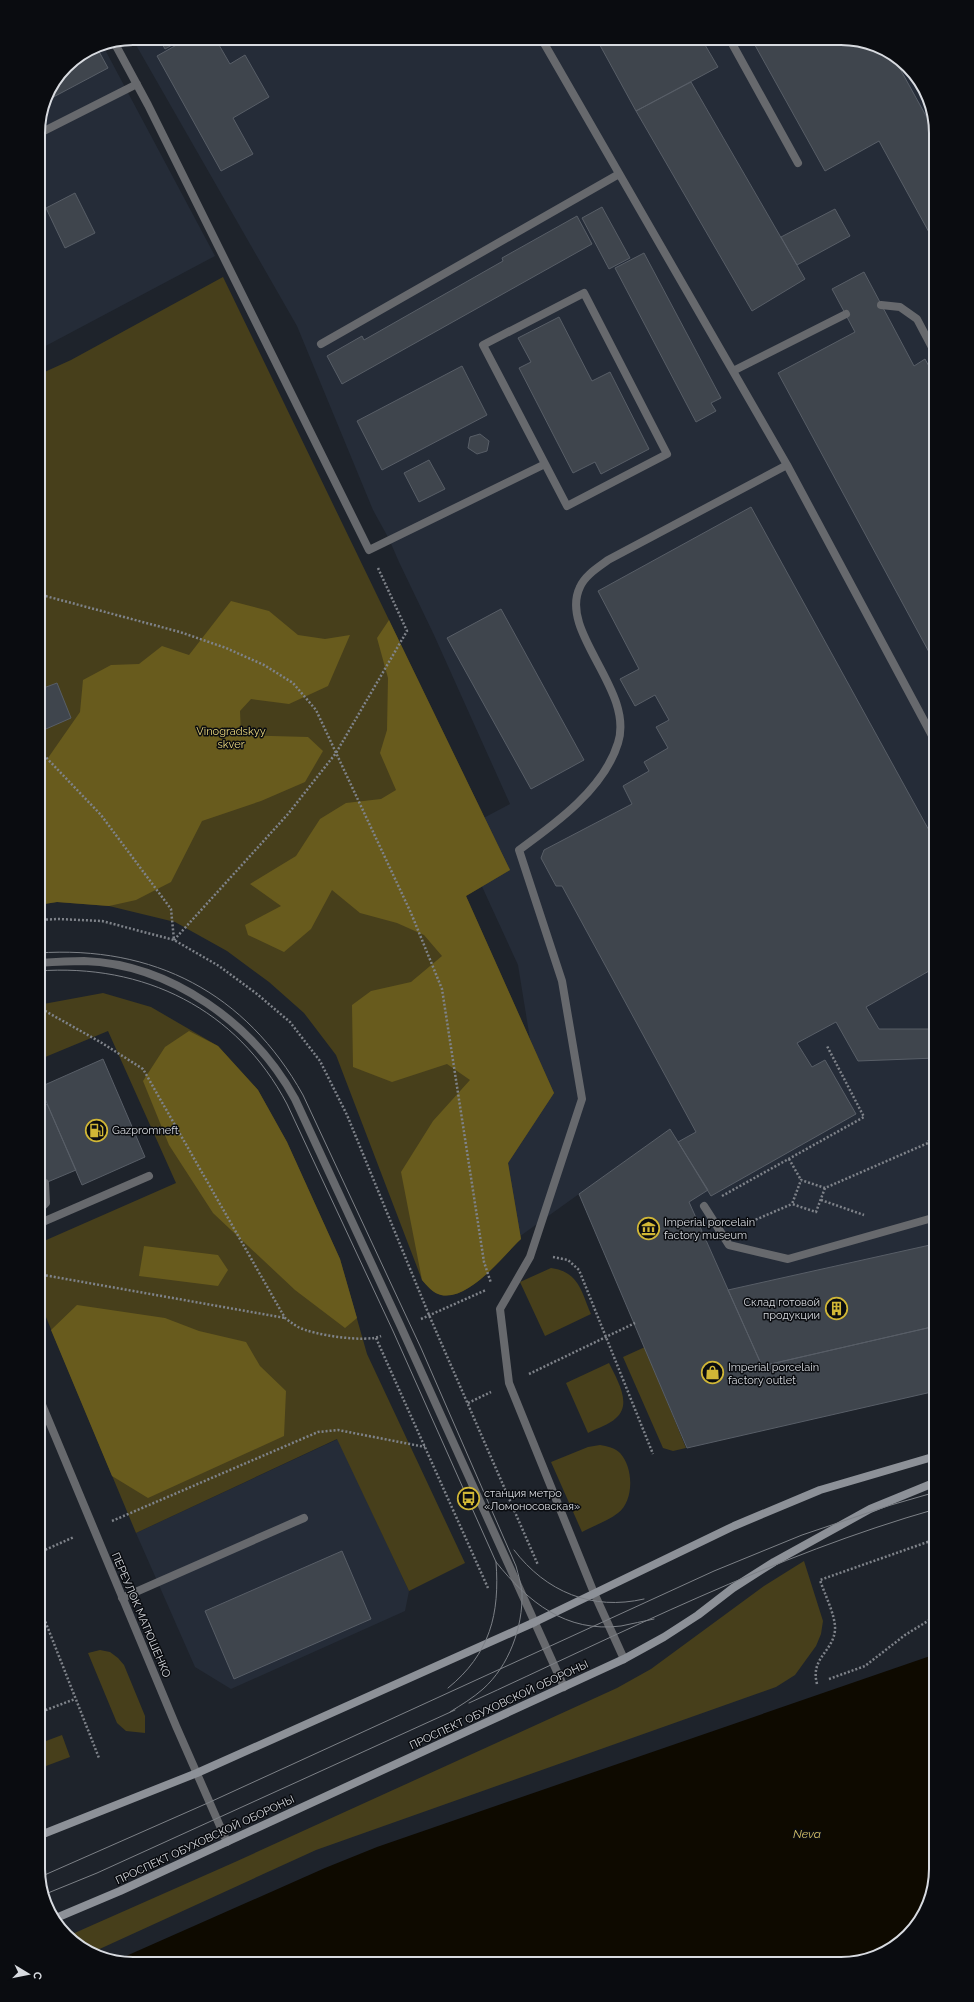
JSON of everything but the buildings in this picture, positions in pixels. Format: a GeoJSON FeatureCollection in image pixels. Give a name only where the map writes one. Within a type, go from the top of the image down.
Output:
{"type":"FeatureCollection","features":[{"type":"Feature","properties":{"kind":"main road"},"geometry":{"type":"LineString","coordinates":[[45,1833],[196,1773],[535,1622],[670,1556],[820,1490],[929,1458]]}},
{"type":"Feature","properties":{"kind":"main road","name":"ПРОСПЕКТ ОБУХОВСКОЙ ОБОРОНЫ"},"geometry":{"type":"LineString","coordinates":[[59,1917],[227,1842],[624,1659],[692,1619],[733,1588],[774,1562],[870,1509],[929,1485]]}},
{"type":"Feature","properties":{"kind":"street"},"geometry":{"type":"LineString","coordinates":[[545,45],[787,465],[929,730]]}},
{"type":"Feature","properties":{"kind":"street"},"geometry":{"type":"LineString","coordinates":[[733,45],[798,163]]}},
{"type":"Feature","properties":{"kind":"street"},"geometry":{"type":"LineString","coordinates":[[117,47],[137,84],[370,550],[545,464]]}},
{"type":"Feature","properties":{"kind":"street"},"geometry":{"type":"LineString","coordinates":[[45,130],[137,84]]}},
{"type":"Feature","properties":{"kind":"street"},"geometry":{"type":"LineString","coordinates":[[321,344],[620,174]]}},
{"type":"Feature","properties":{"kind":"street"},"geometry":{"type":"LineString","coordinates":[[584,293],[667,454],[567,506],[545,464],[484,344],[584,293]]}},
{"type":"Feature","properties":{"kind":"street"},"geometry":{"type":"LineString","coordinates":[[882,305],[900,307],[917,319],[929,342]]}},
{"type":"Feature","properties":{"kind":"street"},"geometry":{"type":"LineString","coordinates":[[733,371],[846,314]]}},
{"type":"Feature","properties":{"kind":"street"},"geometry":{"type":"LineString","coordinates":[[624,1659],[594,1593],[509,1384],[500,1309],[530,1257],[582,1099],[562,981],[519,850],[555,824],[586,794],[608,767],[619,742],[620,713],[611,689],[579,624],[575,606],[580,586],[592,572],[608,560],[787,465]]}},
{"type":"Feature","properties":{"kind":"street"},"geometry":{"type":"LineString","coordinates":[[45,963],[84,961],[135,970],[183,988],[224,1017],[261,1049],[286,1083],[404,1335],[564,1687]]}},
{"type":"Feature","properties":{"kind":"street"},"geometry":{"type":"LineString","coordinates":[[45,1221],[149,1176]]}},
{"type":"Feature","properties":{"kind":"street"},"geometry":{"type":"LineString","coordinates":[[45,1183],[45,1204]]}},
{"type":"Feature","properties":{"kind":"street"},"geometry":{"type":"LineString","coordinates":[[704,1206],[729,1245],[788,1259],[929,1219]]}},
{"type":"Feature","properties":{"kind":"street","name":"ПЕРЕУЛОК МАТЮШЕНКО"},"geometry":{"type":"LineString","coordinates":[[45,1412],[196,1773],[227,1842]]}},
{"type":"Feature","properties":{"kind":"street"},"geometry":{"type":"LineString","coordinates":[[122,1598],[304,1518]]}},
{"type":"Feature","properties":{"kind":"path"},"geometry":{"type":"LineString","coordinates":[[45,756],[101,815],[171,909],[174,940],[288,814],[336,753],[407,631],[370,550]]}},
{"type":"Feature","properties":{"kind":"path"},"geometry":{"type":"LineString","coordinates":[[45,596],[180,632],[226,648],[264,665],[293,684],[316,710],[411,913],[442,989],[484,1262],[493,1287],[429,1315]]}},
{"type":"Feature","properties":{"kind":"path"},"geometry":{"type":"LineString","coordinates":[[45,1011],[102,1043],[143,1069],[285,1318]]}},
{"type":"Feature","properties":{"kind":"path"},"geometry":{"type":"LineString","coordinates":[[704,1206],[864,1117],[826,1046]]}},
{"type":"Feature","properties":{"kind":"path"},"geometry":{"type":"LineString","coordinates":[[789,1159],[801,1180],[825,1188],[928,1143]]}},
{"type":"Feature","properties":{"kind":"path"},"geometry":{"type":"LineString","coordinates":[[792,1204],[801,1180]]}},
{"type":"Feature","properties":{"kind":"path"},"geometry":{"type":"LineString","coordinates":[[722,1234],[792,1204],[816,1212],[825,1188]]}},
{"type":"Feature","properties":{"kind":"path"},"geometry":{"type":"LineString","coordinates":[[821,1200],[899,1228]]}},
{"type":"Feature","properties":{"kind":"path"},"geometry":{"type":"LineString","coordinates":[[530,1257],[556,1257],[568,1260],[579,1270],[607,1336],[653,1454]]}},
{"type":"Feature","properties":{"kind":"path"},"geometry":{"type":"LineString","coordinates":[[45,1275],[285,1318],[298,1327],[318,1334],[376,1338],[488,1588]]}},
{"type":"Feature","properties":{"kind":"path"},"geometry":{"type":"LineString","coordinates":[[468,1403],[635,1323]]}},
{"type":"Feature","properties":{"kind":"path"},"geometry":{"type":"LineString","coordinates":[[45,1550],[318,1432],[338,1430],[425,1447]]}},
{"type":"Feature","properties":{"kind":"path"},"geometry":{"type":"LineString","coordinates":[[817,1684],[814,1676],[816,1665],[835,1631],[834,1621],[820,1580],[929,1541]]}},
{"type":"Feature","properties":{"kind":"path"},"geometry":{"type":"LineString","coordinates":[[829,1679],[865,1666],[905,1635],[929,1620]]}},
{"type":"Feature","properties":{"kind":"path"},"geometry":{"type":"LineString","coordinates":[[45,1622],[99,1758]]}},
{"type":"Feature","properties":{"kind":"path"},"geometry":{"type":"LineString","coordinates":[[45,1709],[76,1698]]}},
{"type":"Feature","properties":{"kind":"shaded area"},"geometry":{"type":"Polygon","coordinates":[[[136,45],[846,45],[863,48],[885,57],[903,71],[917,89],[926,111],[929,128],[929,1393],[687,1448],[579,1194],[491,1257],[482,1173],[535,1070],[518,965],[457,832],[510,804],[434,635],[389,539],[373,510],[297,326],[136,45]]]}},
{"type":"Feature","properties":{"kind":"shaded area"},"geometry":{"type":"Polygon","coordinates":[[[105,50],[215,256],[45,346],[45,128],[50,105],[57,89],[67,75],[84,60],[105,50]]]}},
{"type":"Feature","properties":{"kind":"shaded area"},"geometry":{"type":"Polygon","coordinates":[[[338,1439],[409,1591],[405,1611],[231,1689],[195,1667],[136,1533],[338,1439]]]}},
{"type":"Feature","properties":{"kind":"green space","name":"Vinogradskyy skver"},"geometry":{"type":"Polygon","coordinates":[[[223,277],[510,870],[466,896],[554,1093],[508,1163],[521,1239],[485,1276],[463,1291],[452,1295],[441,1295],[435,1293],[422,1280],[336,1055],[304,1013],[269,982],[227,951],[175,922],[109,906],[57,902],[45,904],[45,372],[71,360],[223,277]]]}},
{"type":"Feature","properties":{"kind":"green space"},"geometry":{"type":"Polygon","coordinates":[[[231,601],[269,611],[298,635],[325,639],[350,635],[328,686],[289,704],[251,699],[240,711],[241,735],[308,737],[323,751],[305,782],[261,801],[202,821],[171,882],[136,900],[109,906],[57,902],[45,904],[45,762],[80,712],[83,680],[111,665],[139,664],[162,646],[189,655],[231,601]]]}},
{"type":"Feature","properties":{"kind":"green space"},"geometry":{"type":"Polygon","coordinates":[[[389,620],[510,870],[466,896],[554,1093],[508,1163],[521,1239],[485,1276],[463,1291],[452,1295],[441,1295],[435,1293],[422,1280],[401,1172],[433,1121],[470,1080],[447,1064],[392,1082],[353,1067],[352,1005],[371,991],[411,982],[442,956],[424,935],[397,923],[360,913],[332,890],[311,929],[284,952],[248,935],[245,925],[281,906],[250,884],[296,856],[320,819],[346,803],[381,799],[396,790],[380,753],[387,730],[388,678],[377,638],[389,620]]]}},
{"type":"Feature","properties":{"kind":"green space"},"geometry":{"type":"Polygon","coordinates":[[[103,993],[151,1007],[218,1046],[258,1090],[287,1142],[340,1259],[367,1354],[465,1563],[409,1591],[337,1439],[136,1533],[45,1315],[45,1241],[176,1183],[108,1031],[45,1057],[45,1004],[103,993]]]}},
{"type":"Feature","properties":{"kind":"green space"},"geometry":{"type":"Polygon","coordinates":[[[189,1031],[218,1046],[258,1090],[287,1142],[340,1259],[357,1318],[345,1328],[295,1290],[213,1213],[169,1145],[143,1081],[165,1047],[189,1031]]]}},
{"type":"Feature","properties":{"kind":"green space"},"geometry":{"type":"Polygon","coordinates":[[[144,1246],[218,1255],[228,1270],[218,1286],[139,1276],[144,1246]]]}},
{"type":"Feature","properties":{"kind":"green space"},"geometry":{"type":"Polygon","coordinates":[[[551,1268],[560,1270],[573,1278],[581,1290],[591,1314],[545,1336],[520,1282],[551,1268]]]}},
{"type":"Feature","properties":{"kind":"green space"},"geometry":{"type":"Polygon","coordinates":[[[77,1305],[165,1318],[199,1331],[246,1342],[260,1366],[286,1391],[284,1436],[148,1498],[112,1476],[51,1330],[77,1305]]]}},
{"type":"Feature","properties":{"kind":"green space"},"geometry":{"type":"Polygon","coordinates":[[[645,1347],[686,1448],[673,1451],[663,1448],[623,1357],[645,1347]]]}},
{"type":"Feature","properties":{"kind":"green space"},"geometry":{"type":"Polygon","coordinates":[[[609,1363],[622,1391],[623,1406],[621,1412],[616,1418],[606,1425],[588,1433],[566,1383],[609,1363]]]}},
{"type":"Feature","properties":{"kind":"green space"},"geometry":{"type":"Polygon","coordinates":[[[600,1445],[616,1450],[625,1459],[630,1475],[629,1493],[627,1501],[618,1513],[582,1532],[551,1462],[588,1447],[600,1445]]]}},
{"type":"Feature","properties":{"kind":"green space"},"geometry":{"type":"Polygon","coordinates":[[[804,1561],[823,1621],[821,1634],[816,1646],[795,1675],[776,1687],[316,1850],[98,1950],[84,1942],[73,1933],[235,1862],[617,1688],[651,1669],[764,1586],[804,1561]]]}},
{"type":"Feature","properties":{"kind":"green space"},"geometry":{"type":"Polygon","coordinates":[[[100,1650],[110,1652],[124,1665],[145,1716],[145,1733],[126,1731],[117,1723],[88,1653],[100,1650]]]}},
{"type":"Feature","properties":{"kind":"green space"},"geometry":{"type":"Polygon","coordinates":[[[62,1735],[70,1757],[45,1766],[45,1741],[62,1735]]]}},
{"type":"Feature","properties":{"kind":"water","name":"Neva"},"geometry":{"type":"Polygon","coordinates":[[[929,1656],[929,1869],[926,1891],[920,1908],[907,1927],[890,1942],[874,1950],[863,1954],[841,1957],[125,1956],[325,1868],[377,1847],[929,1656]]]}},
{"type":"Feature","properties":{"kind":"tram line"},"geometry":{"type":"LineString","coordinates":[[45,953],[80,953],[120,957],[158,968],[193,983],[225,1003],[254,1029],[280,1059],[303,1095],[421,1348],[516,1566],[522,1593],[522,1606],[513,1645],[500,1669],[492,1680],[483,1689],[450,1712]]}},
{"type":"Feature","properties":{"kind":"tram line"},"geometry":{"type":"LineString","coordinates":[[45,971],[77,971],[115,975],[150,985],[184,999],[214,1018],[242,1042],[266,1071],[287,1104],[393,1331],[496,1562],[508,1577],[535,1602],[550,1612],[566,1619],[583,1625],[601,1627],[621,1626],[654,1619]]}},
{"type":"Feature","properties":{"kind":"tram line"},"geometry":{"type":"LineString","coordinates":[[45,1875],[210,1802],[714,1571],[802,1535],[891,1505],[929,1494]]}},
{"type":"Feature","properties":{"kind":"tram line"},"geometry":{"type":"LineString","coordinates":[[469,1703],[641,1623],[757,1572],[816,1549],[929,1511]]}},
{"type":"Feature","properties":{"kind":"tram line"},"geometry":{"type":"LineString","coordinates":[[514,1550],[540,1577],[555,1587],[572,1595],[588,1600],[606,1602],[625,1602],[644,1599]]}},
{"type":"Feature","properties":{"kind":"tram line"},"geometry":{"type":"LineString","coordinates":[[448,1688],[474,1661],[483,1647],[489,1632],[494,1616],[496,1599],[496,1562]]}},
{"type":"Feature","properties":{"kind":"tram line"},"geometry":{"type":"LineString","coordinates":[[49,1893],[97,1873],[455,1710]]}},
{"type":"Feature","properties":{"kind":"place","name":"Gazpromneft"},"geometry":{"type":"Point","coordinates":[96,1130]}},
{"type":"Feature","properties":{"kind":"place","name":"Imperial porcelain factory museum"},"geometry":{"type":"Point","coordinates":[648,1228]}},
{"type":"Feature","properties":{"kind":"place","name":"Склад готовой продукции"},"geometry":{"type":"Point","coordinates":[836,1308]}},
{"type":"Feature","properties":{"kind":"place","name":"Imperial porcelain factory outlet"},"geometry":{"type":"Point","coordinates":[712,1373]}},
{"type":"Feature","properties":{"kind":"place","name":"станция метро «Ломоносовская»"},"geometry":{"type":"Point","coordinates":[468,1499]}}]}
